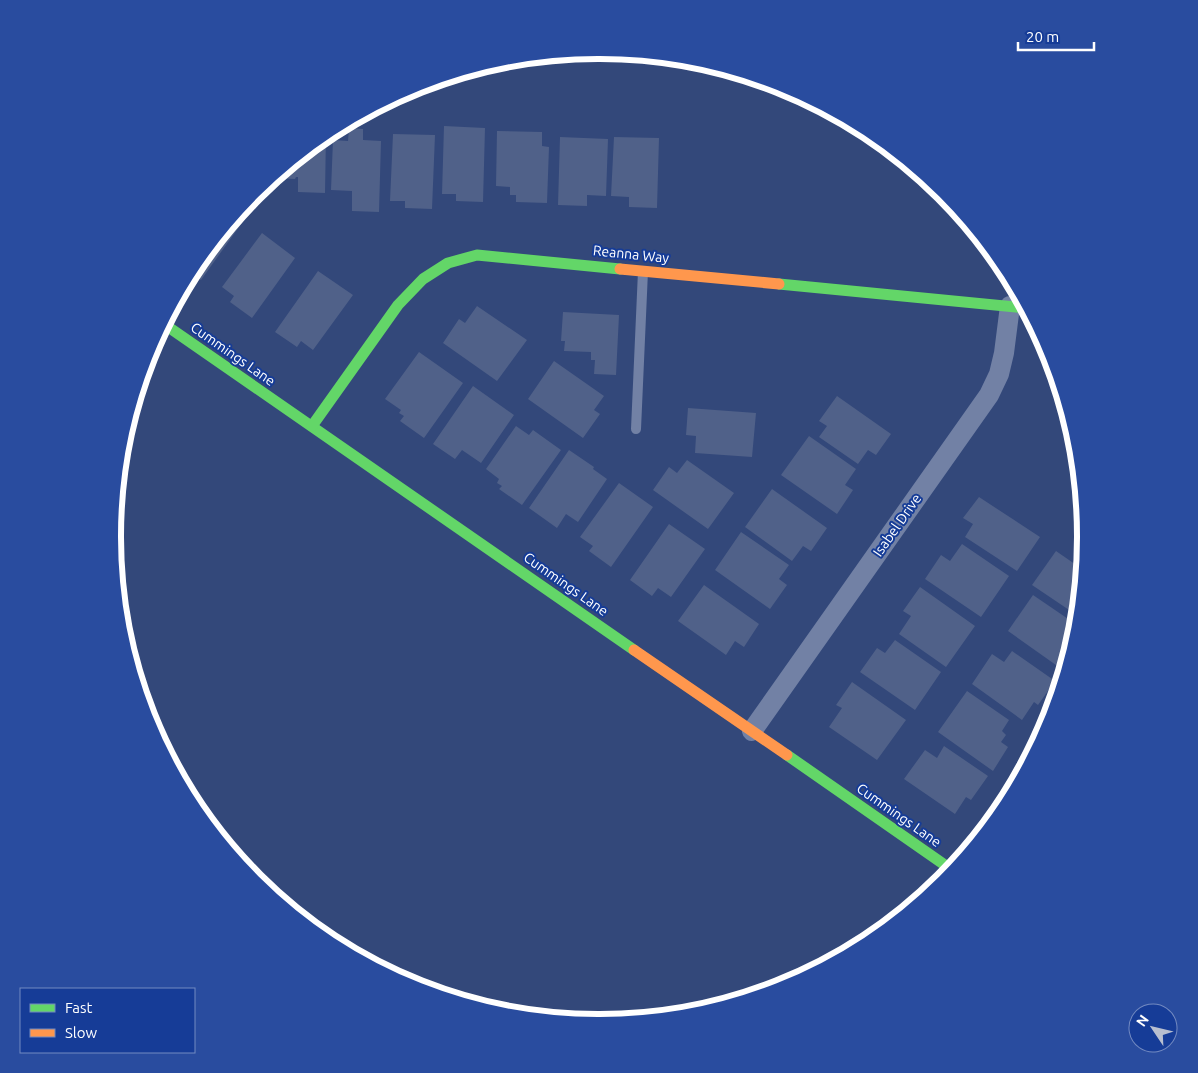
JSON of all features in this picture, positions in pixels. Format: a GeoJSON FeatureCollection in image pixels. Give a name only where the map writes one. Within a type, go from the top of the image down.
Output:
{"type":"FeatureCollection","features":[{"type":"Feature","properties":{"kind":"street","name":"Reanna Way"},"geometry":{"type":"LineString","coordinates":[[312,426],[398,305],[423,279],[448,263],[477,255],[1018,307]]}},
{"type":"Feature","properties":{"kind":"street","name":"Isabel Drive"},"geometry":{"type":"LineString","coordinates":[[752,731],[989,395],[999,374],[1018,307]]}},
{"type":"Feature","properties":{"kind":"street","name":"Cummings Lane"},"geometry":{"type":"LineString","coordinates":[[170,328],[945,865]]}},
{"type":"Feature","properties":{"kind":"lane"},"geometry":{"type":"LineString","coordinates":[[636,429],[643,270]]}},
{"type":"Feature","properties":{"kind":"building"},"geometry":{"type":"Polygon","coordinates":[[[444,126],[485,128],[483,202],[456,201],[456,194],[442,194],[444,126]]]}},
{"type":"Feature","properties":{"kind":"building"},"geometry":{"type":"Polygon","coordinates":[[[352,128],[363,129],[363,140],[381,141],[379,212],[352,211],[352,191],[331,190],[333,140],[348,141],[349,130],[352,128]]]}},
{"type":"Feature","properties":{"kind":"building"},"geometry":{"type":"Polygon","coordinates":[[[497,131],[542,132],[542,146],[549,147],[547,203],[516,202],[516,195],[510,195],[510,187],[496,186],[497,131]]]}},
{"type":"Feature","properties":{"kind":"building"},"geometry":{"type":"Polygon","coordinates":[[[393,134],[435,135],[432,209],[405,208],[405,201],[390,201],[393,134]]]}},
{"type":"Feature","properties":{"kind":"building"},"geometry":{"type":"Polygon","coordinates":[[[560,137],[608,139],[606,196],[587,195],[587,206],[558,205],[560,137]]]}},
{"type":"Feature","properties":{"kind":"building"},"geometry":{"type":"Polygon","coordinates":[[[614,137],[659,138],[657,208],[629,207],[629,197],[611,196],[614,137]]]}},
{"type":"Feature","properties":{"kind":"building"},"geometry":{"type":"Polygon","coordinates":[[[326,145],[325,193],[298,192],[298,177],[295,179],[283,178],[326,145]]]}},
{"type":"Feature","properties":{"kind":"building"},"geometry":{"type":"Polygon","coordinates":[[[242,219],[244,220],[201,280],[198,278],[202,271],[242,219]]]}},
{"type":"Feature","properties":{"kind":"building"},"geometry":{"type":"Polygon","coordinates":[[[262,233],[295,258],[252,318],[230,302],[234,296],[222,287],[262,233]]]}},
{"type":"Feature","properties":{"kind":"building"},"geometry":{"type":"Polygon","coordinates":[[[318,271],[353,295],[313,350],[301,341],[297,347],[275,332],[318,271]]]}},
{"type":"Feature","properties":{"kind":"building"},"geometry":{"type":"Polygon","coordinates":[[[477,306],[527,340],[497,381],[443,343],[459,319],[465,323],[477,306]]]}},
{"type":"Feature","properties":{"kind":"building"},"geometry":{"type":"Polygon","coordinates":[[[563,312],[619,315],[616,375],[594,374],[595,360],[591,360],[591,352],[564,351],[565,341],[561,341],[563,312]]]}},
{"type":"Feature","properties":{"kind":"building"},"geometry":{"type":"Polygon","coordinates":[[[419,352],[463,383],[424,438],[400,421],[404,416],[399,413],[401,410],[385,399],[419,352]]]}},
{"type":"Feature","properties":{"kind":"building"},"geometry":{"type":"Polygon","coordinates":[[[554,361],[604,396],[594,410],[600,414],[583,438],[528,399],[554,361]]]}},
{"type":"Feature","properties":{"kind":"building"},"geometry":{"type":"Polygon","coordinates":[[[473,386],[514,415],[481,463],[462,450],[455,459],[433,444],[473,386]]]}},
{"type":"Feature","properties":{"kind":"building"},"geometry":{"type":"Polygon","coordinates":[[[837,396],[891,434],[876,455],[868,450],[858,464],[819,437],[827,426],[819,421],[837,396]]]}},
{"type":"Feature","properties":{"kind":"building"},"geometry":{"type":"Polygon","coordinates":[[[688,408],[756,413],[752,457],[695,453],[696,436],[686,435],[688,408]]]}},
{"type":"Feature","properties":{"kind":"building"},"geometry":{"type":"Polygon","coordinates":[[[516,426],[529,435],[533,430],[561,450],[522,505],[499,489],[502,486],[497,483],[499,479],[486,469],[516,426]]]}},
{"type":"Feature","properties":{"kind":"building"},"geometry":{"type":"Polygon","coordinates":[[[809,436],[856,469],[845,485],[853,490],[837,514],[781,475],[809,436]]]}},
{"type":"Feature","properties":{"kind":"building"},"geometry":{"type":"Polygon","coordinates":[[[569,450],[594,467],[593,469],[607,479],[578,522],[566,514],[557,528],[529,508],[569,450]]]}},
{"type":"Feature","properties":{"kind":"building"},"geometry":{"type":"Polygon","coordinates":[[[687,460],[734,493],[708,529],[653,490],[669,467],[677,473],[687,460]]]}},
{"type":"Feature","properties":{"kind":"building"},"geometry":{"type":"Polygon","coordinates":[[[619,483],[653,507],[611,567],[589,551],[593,546],[580,537],[619,483]]]}},
{"type":"Feature","properties":{"kind":"building"},"geometry":{"type":"Polygon","coordinates":[[[772,489],[827,528],[811,551],[803,546],[792,561],[745,527],[772,489]]]}},
{"type":"Feature","properties":{"kind":"building"},"geometry":{"type":"Polygon","coordinates":[[[979,497],[1040,537],[1017,571],[965,537],[973,524],[963,518],[979,497]]]}},
{"type":"Feature","properties":{"kind":"building"},"geometry":{"type":"Polygon","coordinates":[[[669,524],[705,549],[671,597],[658,588],[652,596],[630,580],[669,524]]]}},
{"type":"Feature","properties":{"kind":"building"},"geometry":{"type":"Polygon","coordinates":[[[741,532],[789,565],[779,579],[787,585],[770,609],[715,570],[741,532]]]}},
{"type":"Feature","properties":{"kind":"building"},"geometry":{"type":"Polygon","coordinates":[[[962,544],[1009,576],[981,617],[925,579],[941,555],[950,561],[962,544]]]}},
{"type":"Feature","properties":{"kind":"building"},"geometry":{"type":"Polygon","coordinates":[[[1056,551],[1076,565],[1071,611],[1032,585],[1056,551]]]}},
{"type":"Feature","properties":{"kind":"building"},"geometry":{"type":"Polygon","coordinates":[[[704,585],[759,624],[744,647],[735,641],[726,655],[678,621],[704,585]]]}},
{"type":"Feature","properties":{"kind":"building"},"geometry":{"type":"Polygon","coordinates":[[[920,587],[975,626],[946,667],[899,634],[911,616],[903,611],[920,587]]]}},
{"type":"Feature","properties":{"kind":"building"},"geometry":{"type":"Polygon","coordinates":[[[1033,595],[1070,620],[1058,666],[1008,631],[1033,595]]]}},
{"type":"Feature","properties":{"kind":"building"},"geometry":{"type":"Polygon","coordinates":[[[895,640],[941,672],[915,710],[860,672],[877,648],[885,653],[895,640]]]}},
{"type":"Feature","properties":{"kind":"building"},"geometry":{"type":"Polygon","coordinates":[[[1012,651],[1054,680],[1038,705],[1034,702],[1022,720],[972,684],[992,654],[1004,662],[1012,651]]]}},
{"type":"Feature","properties":{"kind":"building"},"geometry":{"type":"Polygon","coordinates":[[[852,682],[906,720],[877,760],[829,727],[842,708],[836,705],[852,682]]]}},
{"type":"Feature","properties":{"kind":"building"},"geometry":{"type":"Polygon","coordinates":[[[967,691],[1009,720],[1002,731],[1006,735],[1001,742],[1008,747],[993,771],[938,732],[967,691]]]}},
{"type":"Feature","properties":{"kind":"building"},"geometry":{"type":"Polygon","coordinates":[[[944,746],[988,776],[971,800],[966,797],[955,814],[904,779],[925,750],[937,758],[944,746]]]}},
{"type":"Feature","properties":{"kind":"traffic: fast"},"geometry":{"type":"LineString","coordinates":[[312,426],[398,305],[423,279],[448,263],[477,255],[620,269]]}},
{"type":"Feature","properties":{"kind":"traffic: fast"},"geometry":{"type":"LineString","coordinates":[[779,284],[1018,307]]}},
{"type":"Feature","properties":{"kind":"traffic: fast"},"geometry":{"type":"LineString","coordinates":[[170,328],[634,650]]}},
{"type":"Feature","properties":{"kind":"traffic: fast"},"geometry":{"type":"LineString","coordinates":[[787,755],[945,865]]}},
{"type":"Feature","properties":{"kind":"traffic: slow"},"geometry":{"type":"LineString","coordinates":[[620,269],[779,284]]}},
{"type":"Feature","properties":{"kind":"traffic: slow"},"geometry":{"type":"LineString","coordinates":[[634,650],[787,755]]}}]}
